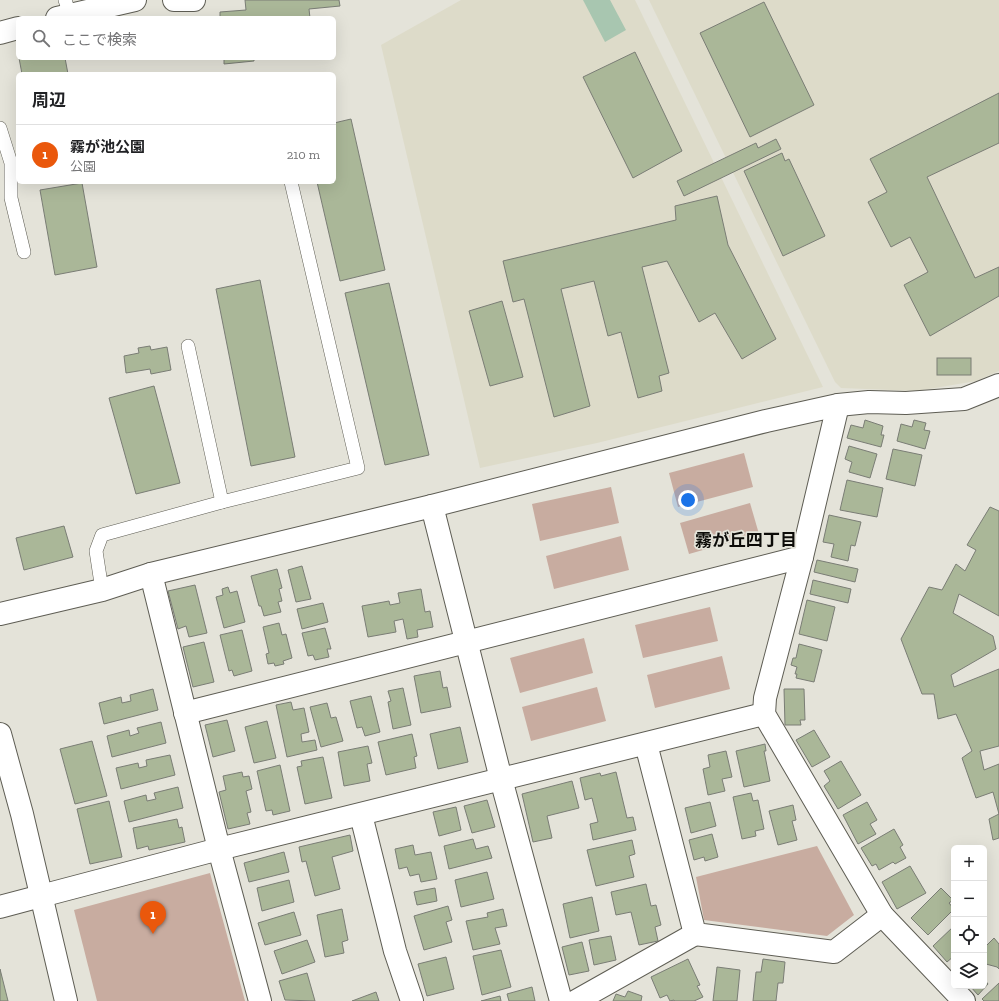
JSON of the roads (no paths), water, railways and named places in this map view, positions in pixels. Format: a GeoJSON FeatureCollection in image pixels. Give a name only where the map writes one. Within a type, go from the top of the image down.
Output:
{"type":"FeatureCollection","features":[{"type":"Feature","properties":{"kind":"street"},"geometry":{"type":"LineString","coordinates":[[64,11],[134,0]]}},
{"type":"Feature","properties":{"kind":"street"},"geometry":{"type":"LineString","coordinates":[[0,33],[16,29]]}},
{"type":"Feature","properties":{"kind":"street"},"geometry":{"type":"LineString","coordinates":[[0,614],[102,590],[151,574],[432,506],[766,421],[838,405],[869,402],[906,403],[964,400],[999,385]]}},
{"type":"Feature","properties":{"kind":"street"},"geometry":{"type":"LineString","coordinates":[[838,405],[802,557],[765,698],[764,714],[882,914],[964,1001]]}},
{"type":"Feature","properties":{"kind":"street"},"geometry":{"type":"LineString","coordinates":[[432,506],[501,779],[561,1001]]}},
{"type":"Feature","properties":{"kind":"street"},"geometry":{"type":"LineString","coordinates":[[185,713],[802,557]]}},
{"type":"Feature","properties":{"kind":"street"},"geometry":{"type":"LineString","coordinates":[[151,574],[219,849],[260,1001]]}},
{"type":"Feature","properties":{"kind":"street"},"geometry":{"type":"LineString","coordinates":[[0,906],[219,849],[764,714]]}},
{"type":"Feature","properties":{"kind":"street"},"geometry":{"type":"LineString","coordinates":[[0,734],[22,814],[66,1001]]}},
{"type":"Feature","properties":{"kind":"street"},"geometry":{"type":"LineString","coordinates":[[646,744],[695,934]]}},
{"type":"Feature","properties":{"kind":"street"},"geometry":{"type":"LineString","coordinates":[[361,814],[396,951],[412,1001]]}},
{"type":"Feature","properties":{"kind":"street"},"geometry":{"type":"LineString","coordinates":[[576,1001],[695,934],[834,952],[882,914]]}},
{"type":"Feature","properties":{"kind":"lane"},"geometry":{"type":"LineString","coordinates":[[0,128],[11,163],[11,198],[24,252]]}},
{"type":"Feature","properties":{"kind":"lane"},"geometry":{"type":"LineString","coordinates":[[102,590],[96,552],[102,535],[222,502],[358,468],[292,184]]}},
{"type":"Feature","properties":{"kind":"lane"},"geometry":{"type":"LineString","coordinates":[[188,346],[222,502]]}},
{"type":"Feature","properties":{"kind":"place","name":"霧が池公園"},"geometry":{"type":"Point","coordinates":[153,934]}},
{"type":"Feature","properties":{"kind":"district","name":"霧が丘四丁目"},"geometry":{"type":"Point","coordinates":[746,540]}}]}
